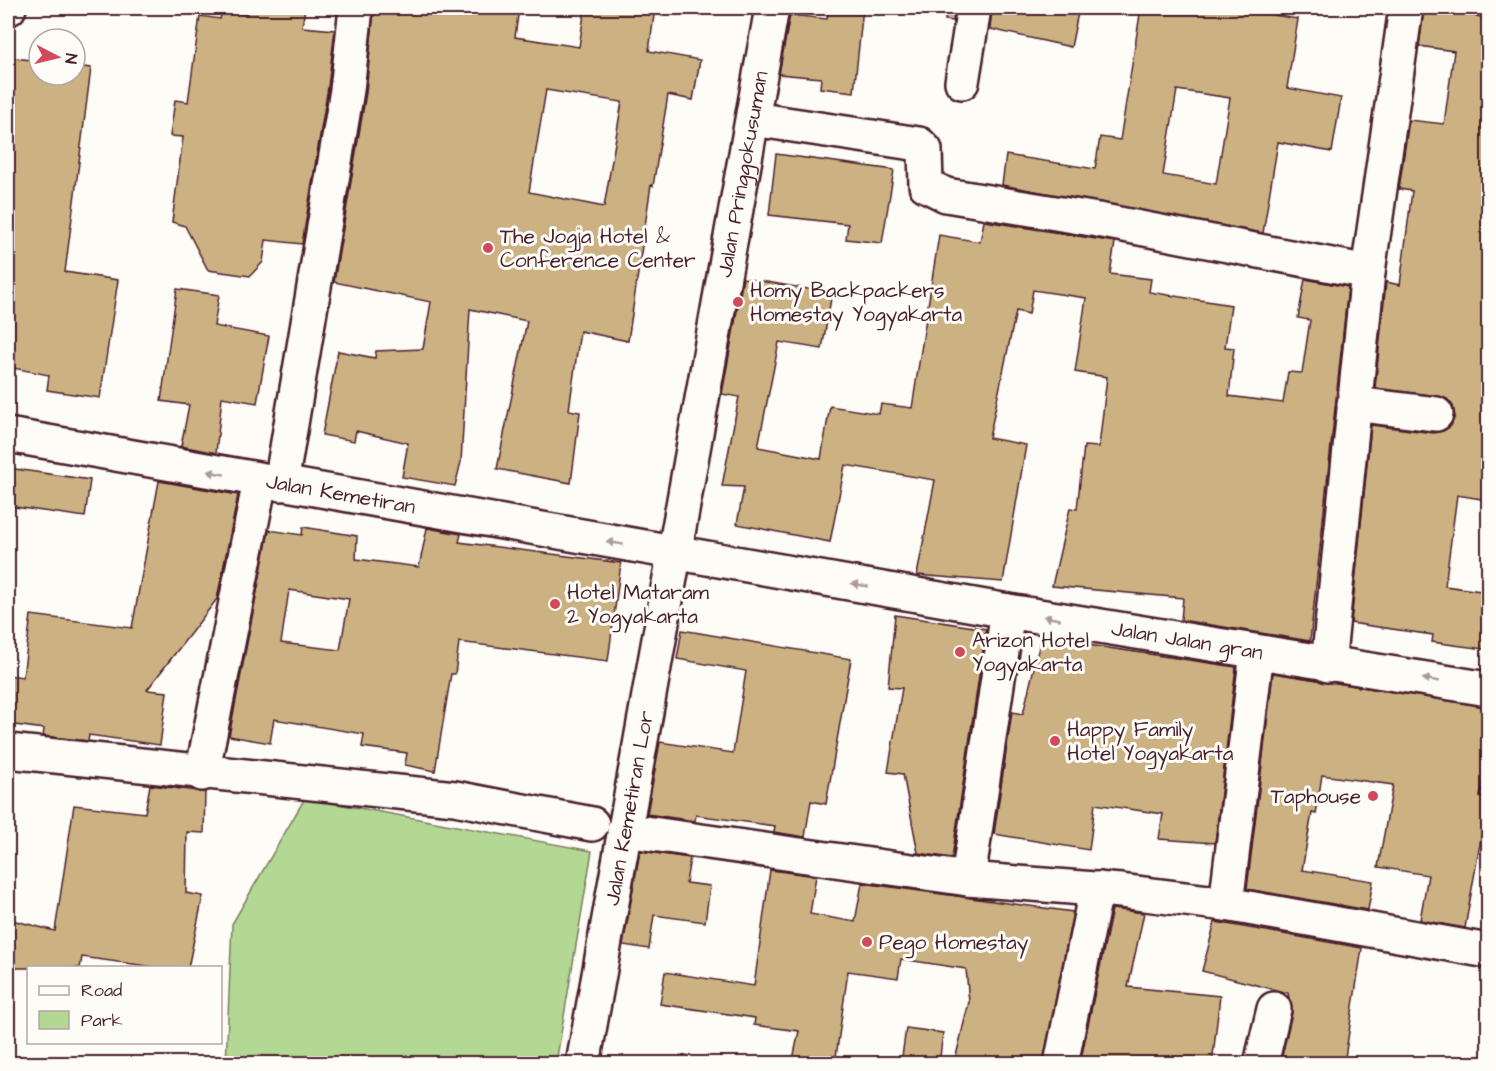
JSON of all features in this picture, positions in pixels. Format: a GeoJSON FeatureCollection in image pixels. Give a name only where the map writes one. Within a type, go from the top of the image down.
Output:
{"type":"FeatureCollection","features":[{"type":"Feature","properties":{"kind":"street"},"geometry":{"type":"LineString","coordinates":[[202,774],[271,482],[347,90],[356,8]]}},
{"type":"Feature","properties":{"kind":"street","name":"Jalan Pringgokusuman"},"geometry":{"type":"LineString","coordinates":[[673,553],[772,8]]}},
{"type":"Feature","properties":{"kind":"street"},"geometry":{"type":"LineString","coordinates":[[962,82],[974,8]]}},
{"type":"Feature","properties":{"kind":"street"},"geometry":{"type":"LineString","coordinates":[[1328,665],[1368,272],[1406,8]]}},
{"type":"Feature","properties":{"kind":"street"},"geometry":{"type":"LineString","coordinates":[[753,119],[919,144],[925,150],[926,185],[946,195],[1098,220],[1368,272]]}},
{"type":"Feature","properties":{"kind":"street"},"geometry":{"type":"LineString","coordinates":[[1354,404],[1436,414]]}},
{"type":"Feature","properties":{"kind":"street","name":"Jalan Kemetiran"},"geometry":{"type":"LineString","coordinates":[[8,435],[673,553]]}},
{"type":"Feature","properties":{"kind":"street","name":"Jalan Jalan gran"},"geometry":{"type":"LineString","coordinates":[[673,553],[1328,665],[1488,689]]}},
{"type":"Feature","properties":{"kind":"street","name":"Jalan Kemetiran Lor"},"geometry":{"type":"LineString","coordinates":[[583,1064],[673,553]]}},
{"type":"Feature","properties":{"kind":"street"},"geometry":{"type":"LineString","coordinates":[[968,879],[1008,611]]}},
{"type":"Feature","properties":{"kind":"street"},"geometry":{"type":"LineString","coordinates":[[1226,904],[1257,652]]}},
{"type":"Feature","properties":{"kind":"street"},"geometry":{"type":"LineString","coordinates":[[8,751],[202,774],[455,798],[592,824]]}},
{"type":"Feature","properties":{"kind":"street"},"geometry":{"type":"LineString","coordinates":[[624,830],[968,879],[1100,889],[1226,904],[1488,951]]}},
{"type":"Feature","properties":{"kind":"street"},"geometry":{"type":"LineString","coordinates":[[1061,1064],[1093,905],[1100,889]]}},
{"type":"Feature","properties":{"kind":"street"},"geometry":{"type":"LineString","coordinates":[[1261,1064],[1274,1009]]}},
{"type":"Feature","properties":{"kind":"green space"},"geometry":{"type":"Polygon","coordinates":[[[305,798],[592,851],[556,1063],[226,1064],[232,924],[305,798]]]}},
{"type":"Feature","properties":{"kind":"building"},"geometry":{"type":"Polygon","coordinates":[[[248,8],[305,8],[302,27],[335,30],[302,244],[266,240],[263,262],[250,276],[208,270],[185,226],[172,222],[183,137],[170,136],[175,100],[188,102],[200,16],[220,19],[222,11],[247,14],[248,8]]]}},
{"type":"Feature","properties":{"kind":"building"},"geometry":{"type":"Polygon","coordinates":[[[422,8],[519,8],[515,37],[579,47],[585,8],[655,8],[649,51],[700,60],[693,100],[668,95],[653,186],[651,185],[628,341],[580,331],[569,410],[580,412],[571,483],[497,469],[527,321],[470,309],[461,462],[455,486],[402,477],[408,443],[356,431],[354,441],[322,435],[338,351],[375,358],[376,351],[423,349],[431,302],[334,282],[366,93],[374,9],[422,13],[422,8]],[[546,90],[529,192],[604,207],[622,102],[546,90]]]}},
{"type":"Feature","properties":{"kind":"building"},"geometry":{"type":"Polygon","coordinates":[[[829,8],[863,8],[854,92],[820,88],[821,78],[779,74],[790,15],[827,19],[829,8]]]}},
{"type":"Feature","properties":{"kind":"building"},"geometry":{"type":"Polygon","coordinates":[[[946,8],[955,8],[953,21],[945,20],[946,8]]]}},
{"type":"Feature","properties":{"kind":"building"},"geometry":{"type":"Polygon","coordinates":[[[992,8],[1079,8],[1071,47],[990,29],[992,8]]]}},
{"type":"Feature","properties":{"kind":"building"},"geometry":{"type":"Polygon","coordinates":[[[1141,8],[1250,8],[1249,11],[1298,19],[1287,88],[1341,98],[1332,152],[1278,142],[1263,233],[1002,185],[1006,155],[1095,169],[1100,137],[1120,140],[1141,8]],[[1177,90],[1163,175],[1216,184],[1230,98],[1177,90]]]}},
{"type":"Feature","properties":{"kind":"building"},"geometry":{"type":"Polygon","coordinates":[[[1424,8],[1488,18],[1488,500],[1457,495],[1445,586],[1488,592],[1488,622],[1484,649],[1432,642],[1433,635],[1351,623],[1371,425],[1434,433],[1451,426],[1455,416],[1453,406],[1447,399],[1439,396],[1375,388],[1386,282],[1400,285],[1412,191],[1399,189],[1409,120],[1444,124],[1454,51],[1419,46],[1424,8]]]}},
{"type":"Feature","properties":{"kind":"building"},"geometry":{"type":"Polygon","coordinates":[[[14,58],[27,60],[27,87],[87,87],[87,68],[91,68],[65,272],[118,280],[100,398],[47,390],[49,375],[8,367],[8,110],[14,58]]]}},
{"type":"Feature","properties":{"kind":"building"},"geometry":{"type":"Polygon","coordinates":[[[776,154],[894,170],[882,243],[846,239],[848,224],[769,215],[776,154]]]}},
{"type":"Feature","properties":{"kind":"building"},"geometry":{"type":"Polygon","coordinates":[[[984,221],[1115,242],[1110,274],[1151,279],[1149,292],[1231,305],[1225,347],[1234,348],[1229,396],[1283,403],[1288,372],[1302,373],[1310,320],[1298,318],[1305,279],[1348,287],[1310,641],[1181,620],[1183,598],[1052,586],[1070,508],[1077,509],[1084,446],[1099,447],[1107,377],[1075,372],[1086,298],[1033,290],[1029,314],[1016,311],[989,438],[1026,445],[1003,582],[917,575],[935,480],[845,465],[830,542],[737,524],[744,487],[722,486],[739,397],[722,394],[743,278],[832,293],[822,349],[779,342],[758,447],[821,459],[830,406],[879,414],[881,404],[912,408],[939,235],[980,242],[984,221]]]}},
{"type":"Feature","properties":{"kind":"building"},"geometry":{"type":"Polygon","coordinates":[[[177,289],[219,295],[214,326],[269,336],[257,403],[222,397],[216,453],[181,446],[189,405],[161,401],[177,289]]]}},
{"type":"Feature","properties":{"kind":"building"},"geometry":{"type":"Polygon","coordinates":[[[8,468],[90,480],[85,517],[8,506],[8,468]]]}},
{"type":"Feature","properties":{"kind":"building"},"geometry":{"type":"Polygon","coordinates":[[[159,481],[238,495],[217,599],[147,690],[167,692],[160,745],[89,735],[88,741],[43,736],[44,729],[8,724],[8,675],[23,677],[31,615],[132,628],[159,481]]]}},
{"type":"Feature","properties":{"kind":"building"},"geometry":{"type":"Polygon","coordinates":[[[303,527],[357,536],[356,559],[419,567],[427,528],[461,534],[459,542],[621,563],[608,661],[459,642],[455,674],[451,674],[435,771],[405,765],[407,753],[362,747],[364,734],[274,719],[270,743],[229,736],[269,530],[302,535],[303,527]],[[289,590],[281,643],[340,650],[349,599],[289,590]]]}},
{"type":"Feature","properties":{"kind":"building"},"geometry":{"type":"Polygon","coordinates":[[[895,615],[986,629],[952,858],[918,853],[903,774],[888,772],[902,688],[888,687],[895,615]]]}},
{"type":"Feature","properties":{"kind":"building"},"geometry":{"type":"Polygon","coordinates":[[[682,630],[851,659],[826,804],[811,801],[805,837],[774,832],[775,826],[696,815],[695,821],[647,814],[660,742],[733,753],[746,671],[677,659],[682,630]]]}},
{"type":"Feature","properties":{"kind":"building"},"geometry":{"type":"Polygon","coordinates":[[[1041,638],[1236,667],[1215,843],[1159,839],[1163,814],[1095,804],[1089,850],[994,834],[1012,712],[1023,714],[1041,638]]]}},
{"type":"Feature","properties":{"kind":"building"},"geometry":{"type":"Polygon","coordinates":[[[1273,673],[1488,707],[1488,757],[1480,797],[1488,799],[1465,928],[1420,920],[1428,875],[1378,867],[1393,785],[1322,775],[1316,814],[1312,813],[1302,870],[1373,881],[1368,910],[1247,889],[1273,673]]]}},
{"type":"Feature","properties":{"kind":"building"},"geometry":{"type":"Polygon","coordinates":[[[150,785],[205,792],[204,833],[187,832],[186,893],[203,896],[188,966],[147,966],[82,957],[80,966],[8,968],[8,919],[55,931],[74,805],[145,813],[150,785]]]}},
{"type":"Feature","properties":{"kind":"building"},"geometry":{"type":"Polygon","coordinates":[[[640,851],[690,858],[686,883],[710,886],[705,922],[654,915],[649,949],[623,945],[640,851]]]}},
{"type":"Feature","properties":{"kind":"building"},"geometry":{"type":"Polygon","coordinates":[[[770,870],[816,876],[810,914],[855,922],[862,883],[1073,912],[1043,1064],[981,1064],[955,1060],[969,1002],[966,969],[901,959],[898,978],[848,971],[835,1064],[792,1064],[799,1031],[754,1025],[755,1018],[660,1004],[665,972],[754,986],[770,870]]]}},
{"type":"Feature","properties":{"kind":"building"},"geometry":{"type":"Polygon","coordinates":[[[1112,909],[1144,913],[1128,987],[1220,996],[1212,1064],[1080,1064],[1112,909]]]}},
{"type":"Feature","properties":{"kind":"building"},"geometry":{"type":"Polygon","coordinates":[[[1215,922],[1362,948],[1344,1064],[1280,1064],[1292,1013],[1288,993],[1202,971],[1215,922]]]}},
{"type":"Feature","properties":{"kind":"building"},"geometry":{"type":"Polygon","coordinates":[[[906,1028],[943,1033],[939,1064],[901,1064],[906,1028]]]}},
{"type":"Feature","properties":{"kind":"place","name":"The Jogja Hotel & Conference Center"},"geometry":{"type":"Point","coordinates":[488,248]}},
{"type":"Feature","properties":{"kind":"place","name":"Homy Backpackers Homestay Yogyakarta"},"geometry":{"type":"Point","coordinates":[738,302]}},
{"type":"Feature","properties":{"kind":"place","name":"Hotel Mataram 2 Yogyakarta"},"geometry":{"type":"Point","coordinates":[555,604]}},
{"type":"Feature","properties":{"kind":"place","name":"Arizon Hotel Yogyakarta"},"geometry":{"type":"Point","coordinates":[960,652]}},
{"type":"Feature","properties":{"kind":"place","name":"Happy Family Hotel Yogyakarta"},"geometry":{"type":"Point","coordinates":[1055,741]}},
{"type":"Feature","properties":{"kind":"place","name":"Taphouse"},"geometry":{"type":"Point","coordinates":[1373,796]}},
{"type":"Feature","properties":{"kind":"place","name":"Pego Homestay"},"geometry":{"type":"Point","coordinates":[867,942]}}]}
